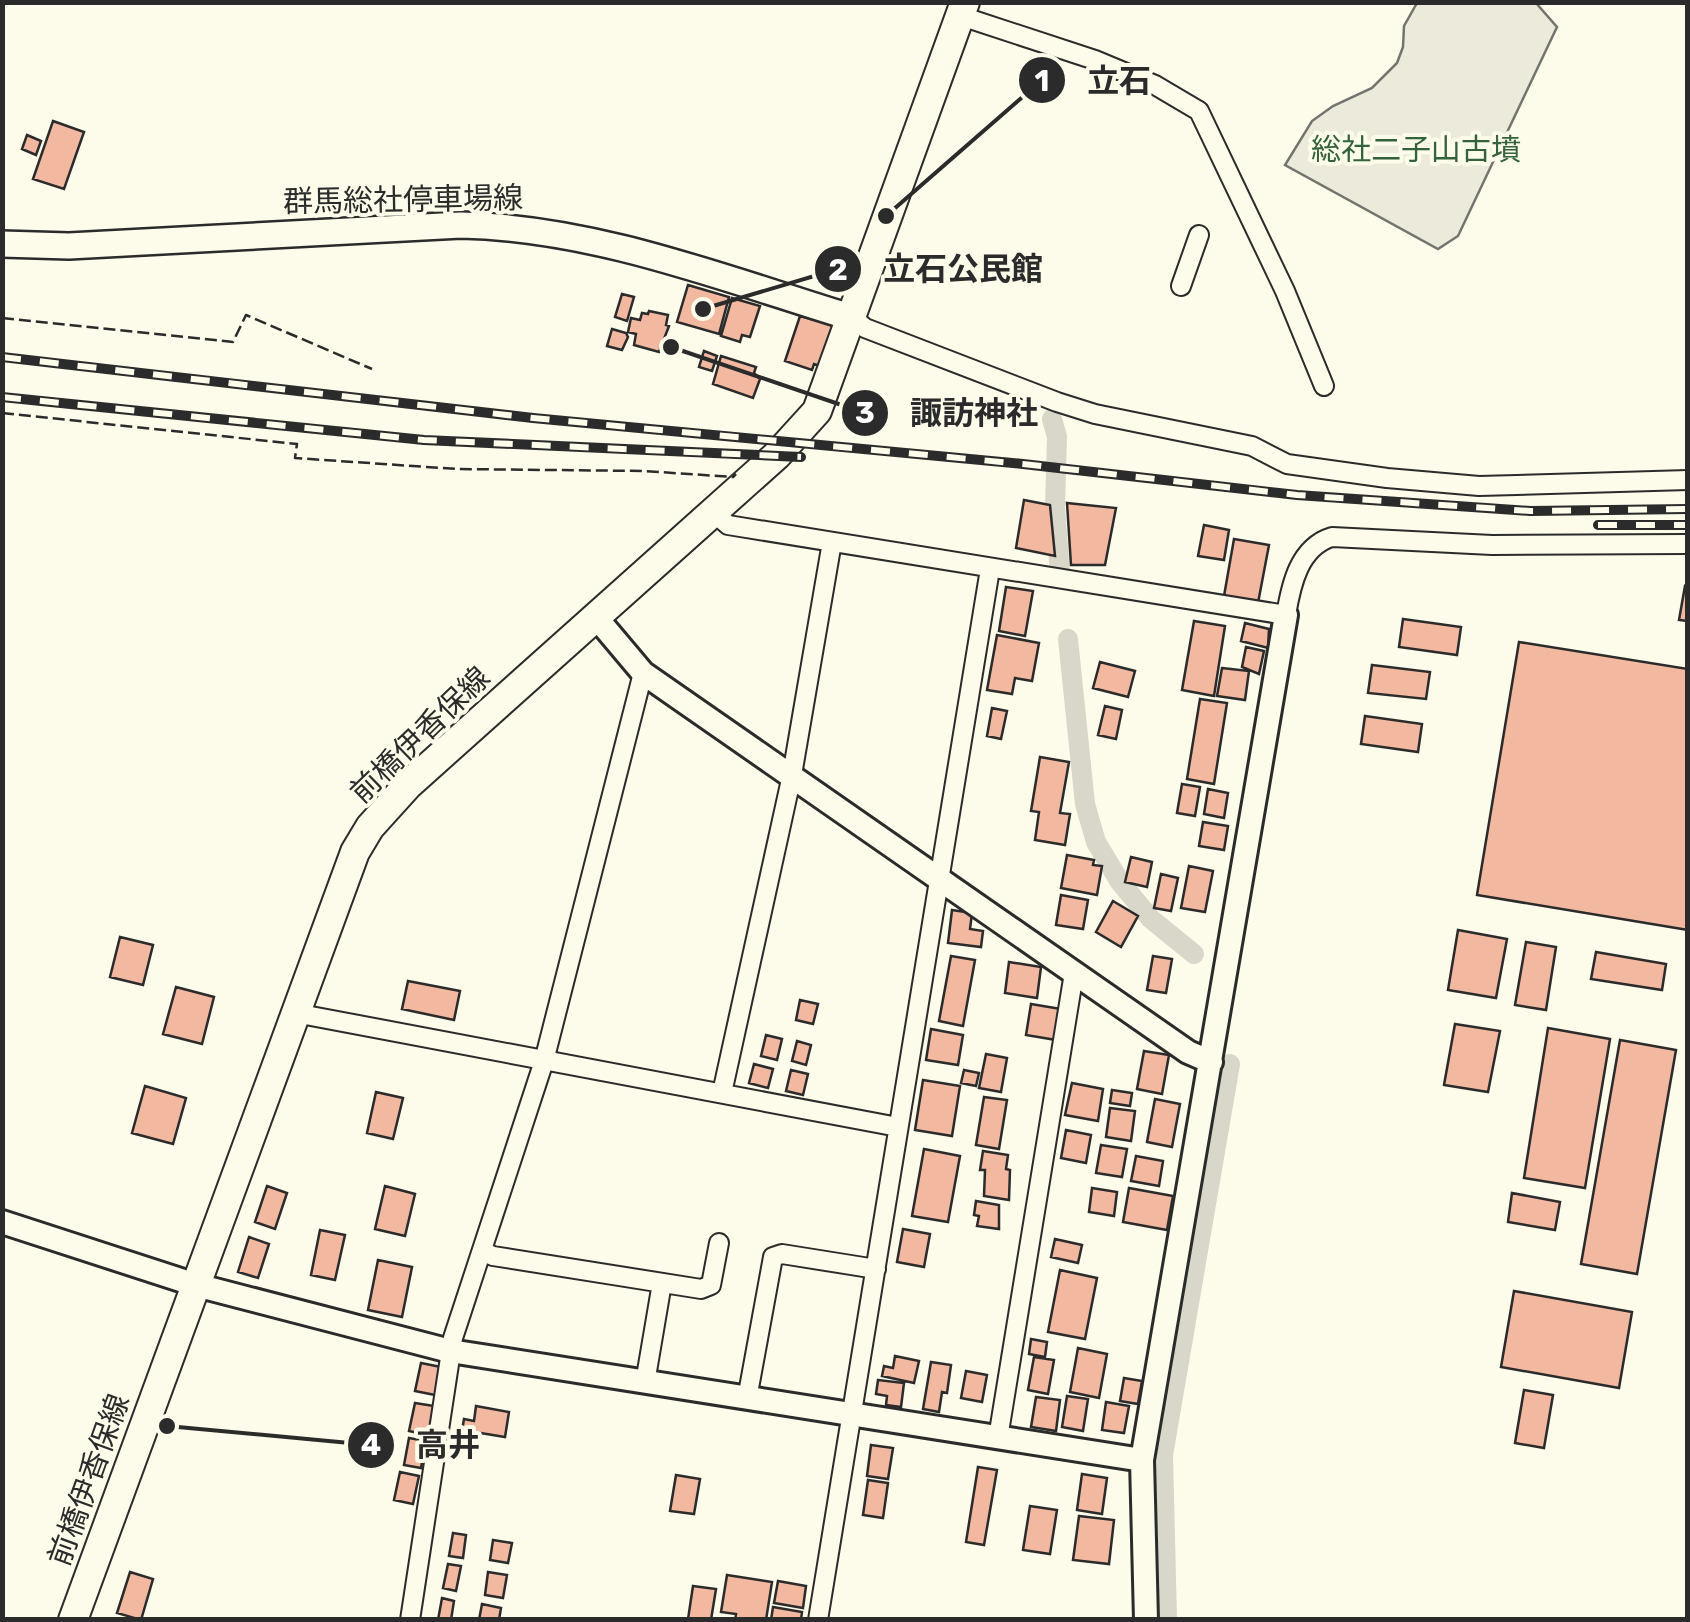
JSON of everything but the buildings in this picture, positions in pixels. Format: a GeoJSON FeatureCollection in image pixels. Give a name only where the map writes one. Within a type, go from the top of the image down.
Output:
{"type":"FeatureCollection","features":[{"type":"Feature","properties":{"kind":"main road","name":"前橋伊香保線"},"geometry":{"type":"LineString","coordinates":[[73,1620],[349,863],[370,828],[408,785],[791,442],[817,411],[963,9]]}},
{"type":"Feature","properties":{"kind":"main road","name":"群馬総社停車場線"},"geometry":{"type":"LineString","coordinates":[[2,244],[70,246],[450,226],[511,228],[592,240],[853,318]]}},
{"type":"Feature","properties":{"kind":"street"},"geometry":{"type":"LineString","coordinates":[[963,9],[1170,92],[1198,111],[1286,292],[1324,386]]}},
{"type":"Feature","properties":{"kind":"street"},"geometry":{"type":"LineString","coordinates":[[1181,286],[1200,235]]}},
{"type":"Feature","properties":{"kind":"street"},"geometry":{"type":"LineString","coordinates":[[853,318],[865,328],[1056,402],[1095,414],[1252,446],[1287,464],[1479,486],[1688,480]]}},
{"type":"Feature","properties":{"kind":"street"},"geometry":{"type":"LineString","coordinates":[[712,512],[728,526],[1286,615]]}},
{"type":"Feature","properties":{"kind":"street"},"geometry":{"type":"LineString","coordinates":[[1146,1620],[1142,1460],[1286,615],[1292,584],[1303,561],[1316,544],[1332,537],[1492,546],[1688,544]]}},
{"type":"Feature","properties":{"kind":"street"},"geometry":{"type":"LineString","coordinates":[[722,1093],[792,775],[832,542]]}},
{"type":"Feature","properties":{"kind":"street"},"geometry":{"type":"LineString","coordinates":[[818,1620],[990,569]]}},
{"type":"Feature","properties":{"kind":"street"},"geometry":{"type":"LineString","coordinates":[[595,616],[643,673],[1188,1052],[1211,1062]]}},
{"type":"Feature","properties":{"kind":"street"},"geometry":{"type":"LineString","coordinates":[[410,1620],[450,1350],[544,1061],[643,673]]}},
{"type":"Feature","properties":{"kind":"street"},"geometry":{"type":"LineString","coordinates":[[998,1438],[1074,973]]}},
{"type":"Feature","properties":{"kind":"street"},"geometry":{"type":"LineString","coordinates":[[296,1012],[898,1126]]}},
{"type":"Feature","properties":{"kind":"street"},"geometry":{"type":"LineString","coordinates":[[2,1222],[196,1285],[450,1350],[1142,1460]]}},
{"type":"Feature","properties":{"kind":"street"},"geometry":{"type":"LineString","coordinates":[[482,1251],[701,1290],[711,1285],[720,1243]]}},
{"type":"Feature","properties":{"kind":"street"},"geometry":{"type":"LineString","coordinates":[[746,1399],[773,1257],[782,1254],[876,1270]]}},
{"type":"Feature","properties":{"kind":"street"},"geometry":{"type":"LineString","coordinates":[[644,1383],[662,1284]]}},
{"type":"Feature","properties":{"kind":"green space","name":"総社二子山古墳"},"geometry":{"type":"Polygon","coordinates":[[[1417,3],[1536,3],[1557,27],[1458,236],[1438,249],[1285,165],[1312,121],[1333,106],[1372,88],[1397,63],[1404,26],[1417,3]]]}},
{"type":"Feature","properties":{"kind":"waterway"},"geometry":{"type":"LineString","coordinates":[[1052,419],[1057,437],[1055,507],[1060,574]]}},
{"type":"Feature","properties":{"kind":"waterway"},"geometry":{"type":"LineString","coordinates":[[1068,639],[1085,804],[1096,842],[1120,882],[1151,919],[1194,954]]}},
{"type":"Feature","properties":{"kind":"waterway"},"geometry":{"type":"LineString","coordinates":[[1167,1620],[1163,1455],[1230,1064]]}},
{"type":"Feature","properties":{"kind":"railway"},"geometry":{"type":"LineString","coordinates":[[2,357],[533,418],[1023,464],[1297,495],[1530,511],[1688,509]]}},
{"type":"Feature","properties":{"kind":"railway"},"geometry":{"type":"LineString","coordinates":[[2,397],[424,440],[801,457]]}},
{"type":"Feature","properties":{"kind":"railway"},"geometry":{"type":"LineString","coordinates":[[1598,525],[1688,525]]}},
{"type":"Feature","properties":{"kind":"fence"},"geometry":{"type":"LineString","coordinates":[[2,318],[233,342],[246,315],[372,369]]}},
{"type":"Feature","properties":{"kind":"fence"},"geometry":{"type":"LineString","coordinates":[[2,413],[297,444],[295,458],[457,469],[644,471],[733,477],[736,474]]}},
{"type":"Feature","properties":{"kind":"place","name":"立石"},"geometry":{"type":"Point","coordinates":[886,216]}},
{"type":"Feature","properties":{"kind":"place","name":"立石公民館"},"geometry":{"type":"Point","coordinates":[703,309]}},
{"type":"Feature","properties":{"kind":"place","name":"諏訪神社"},"geometry":{"type":"Point","coordinates":[671,347]}},
{"type":"Feature","properties":{"kind":"place","name":"高井"},"geometry":{"type":"Point","coordinates":[167,1426]}}]}
